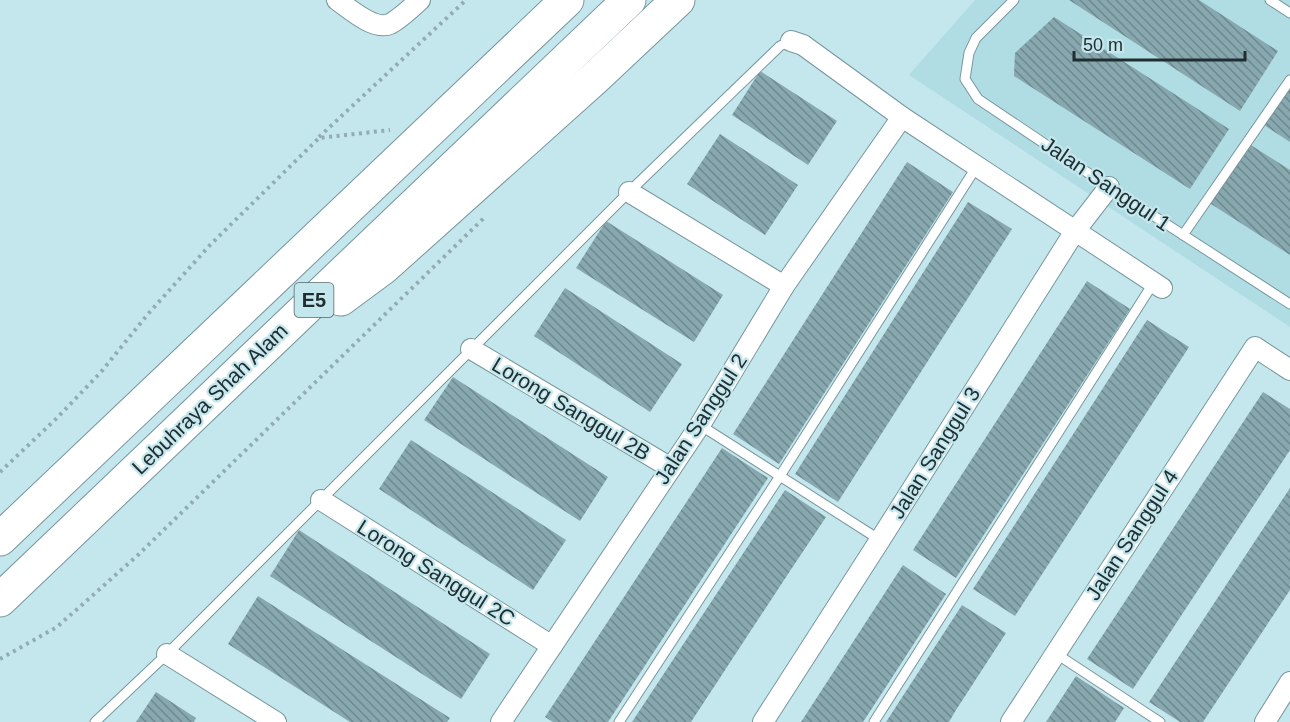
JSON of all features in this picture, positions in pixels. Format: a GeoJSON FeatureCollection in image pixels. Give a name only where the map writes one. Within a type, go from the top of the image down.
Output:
{"type":"FeatureCollection","features":[{"type":"Feature","properties":{"kind":"highway"},"geometry":{"type":"LineString","coordinates":[[504,61],[557,0]]}},
{"type":"Feature","properties":{"kind":"highway","name":"Lebuhraya Shah Alam"},"geometry":{"type":"LineString","coordinates":[[0,539],[567,0]]}},
{"type":"Feature","properties":{"kind":"highway","name":"Lebuhraya Shah Alam"},"geometry":{"type":"LineString","coordinates":[[0,600],[629,0]]}},
{"type":"Feature","properties":{"kind":"highway"},"geometry":{"type":"LineString","coordinates":[[231,379],[383,268],[595,78],[678,0]]}},
{"type":"Feature","properties":{"kind":"street"},"geometry":{"type":"LineString","coordinates":[[337,0],[379,26],[389,25],[420,0]]}},
{"type":"Feature","properties":{"kind":"street"},"geometry":{"type":"LineString","coordinates":[[791,41],[803,45],[902,117],[1158,285]]}},
{"type":"Feature","properties":{"kind":"street","name":"Jalan Sanggul 2"},"geometry":{"type":"LineString","coordinates":[[501,722],[700,425],[784,286],[902,117]]}},
{"type":"Feature","properties":{"kind":"street","name":"Jalan Sanggul 3"},"geometry":{"type":"LineString","coordinates":[[763,722],[1075,231],[1109,187]]}},
{"type":"Feature","properties":{"kind":"street"},"geometry":{"type":"LineString","coordinates":[[629,192],[784,286]]}},
{"type":"Feature","properties":{"kind":"street","name":"Jalan Sanggul 4"},"geometry":{"type":"LineString","coordinates":[[1011,722],[1255,347],[1290,370]]}},
{"type":"Feature","properties":{"kind":"street","name":"Lorong Sanggul 2B"},"geometry":{"type":"LineString","coordinates":[[471,350],[670,468]]}},
{"type":"Feature","properties":{"kind":"street","name":"Lorong Sanggul 2C"},"geometry":{"type":"LineString","coordinates":[[321,500],[552,646]]}},
{"type":"Feature","properties":{"kind":"street"},"geometry":{"type":"LineString","coordinates":[[167,654],[253,716],[276,722]]}},
{"type":"Feature","properties":{"kind":"street"},"geometry":{"type":"LineString","coordinates":[[1264,722],[1290,682]]}},
{"type":"Feature","properties":{"kind":"lane","name":"Jalan Sanggul 1"},"geometry":{"type":"LineString","coordinates":[[1014,0],[976,38],[969,53],[965,79],[978,99],[1290,304]]}},
{"type":"Feature","properties":{"kind":"lane"},"geometry":{"type":"LineString","coordinates":[[1270,0],[1290,13]]}},
{"type":"Feature","properties":{"kind":"lane"},"geometry":{"type":"LineString","coordinates":[[94,722],[167,654],[629,192],[780,46],[791,41]]}},
{"type":"Feature","properties":{"kind":"lane"},"geometry":{"type":"LineString","coordinates":[[1183,235],[1290,81]]}},
{"type":"Feature","properties":{"kind":"lane"},"geometry":{"type":"LineString","coordinates":[[619,722],[780,476],[977,166]]}},
{"type":"Feature","properties":{"kind":"lane"},"geometry":{"type":"LineString","coordinates":[[874,722],[1158,285]]}},
{"type":"Feature","properties":{"kind":"lane"},"geometry":{"type":"LineString","coordinates":[[700,425],[880,540]]}},
{"type":"Feature","properties":{"kind":"lane"},"geometry":{"type":"LineString","coordinates":[[1055,653],[1160,722]]}},
{"type":"Feature","properties":{"kind":"path"},"geometry":{"type":"LineString","coordinates":[[0,472],[101,372],[148,314],[210,245],[319,138],[466,0]]}},
{"type":"Feature","properties":{"kind":"path"},"geometry":{"type":"LineString","coordinates":[[319,138],[436,125]]}},
{"type":"Feature","properties":{"kind":"path"},"geometry":{"type":"LineString","coordinates":[[0,659],[57,627],[138,555],[490,212]]}},
{"type":"Feature","properties":{"kind":"shaded area"},"geometry":{"type":"Polygon","coordinates":[[[975,0],[1290,0],[1290,327],[909,75],[975,0]]]}},
{"type":"Feature","properties":{"kind":"building"},"geometry":{"type":"Polygon","coordinates":[[[1069,0],[1199,0],[1278,51],[1240,111],[1069,0]]]}},
{"type":"Feature","properties":{"kind":"building"},"geometry":{"type":"Polygon","coordinates":[[[1054,17],[1229,129],[1190,189],[1014,76],[1015,53],[1054,17]]]}},
{"type":"Feature","properties":{"kind":"building"},"geometry":{"type":"Polygon","coordinates":[[[760,71],[837,121],[808,165],[732,115],[760,71]]]}},
{"type":"Feature","properties":{"kind":"building"},"geometry":{"type":"Polygon","coordinates":[[[1290,78],[1290,142],[1261,123],[1290,78]]]}},
{"type":"Feature","properties":{"kind":"building"},"geometry":{"type":"Polygon","coordinates":[[[720,134],[798,185],[765,235],[687,184],[720,134]]]}},
{"type":"Feature","properties":{"kind":"building"},"geometry":{"type":"Polygon","coordinates":[[[1246,142],[1290,170],[1290,255],[1208,202],[1246,142]]]}},
{"type":"Feature","properties":{"kind":"building"},"geometry":{"type":"Polygon","coordinates":[[[907,162],[953,192],[779,464],[733,434],[907,162]]]}},
{"type":"Feature","properties":{"kind":"building"},"geometry":{"type":"Polygon","coordinates":[[[968,202],[1012,229],[838,502],[795,474],[968,202]]]}},
{"type":"Feature","properties":{"kind":"building"},"geometry":{"type":"Polygon","coordinates":[[[606,221],[723,295],[694,342],[576,268],[606,221]]]}},
{"type":"Feature","properties":{"kind":"building"},"geometry":{"type":"Polygon","coordinates":[[[1087,281],[1130,309],[956,578],[913,550],[1087,281]]]}},
{"type":"Feature","properties":{"kind":"building"},"geometry":{"type":"Polygon","coordinates":[[[565,288],[682,364],[650,412],[534,336],[565,288]]]}},
{"type":"Feature","properties":{"kind":"building"},"geometry":{"type":"Polygon","coordinates":[[[1147,320],[1189,347],[1015,616],[973,589],[1147,320]]]}},
{"type":"Feature","properties":{"kind":"building"},"geometry":{"type":"Polygon","coordinates":[[[453,377],[608,477],[580,521],[424,420],[453,377]]]}},
{"type":"Feature","properties":{"kind":"building"},"geometry":{"type":"Polygon","coordinates":[[[1263,392],[1290,409],[1290,450],[1133,689],[1087,659],[1263,392]]]}},
{"type":"Feature","properties":{"kind":"building"},"geometry":{"type":"Polygon","coordinates":[[[411,440],[566,540],[533,590],[379,489],[411,440]]]}},
{"type":"Feature","properties":{"kind":"building"},"geometry":{"type":"Polygon","coordinates":[[[722,448],[768,478],[608,722],[553,722],[545,717],[722,448]]]}},
{"type":"Feature","properties":{"kind":"building"},"geometry":{"type":"Polygon","coordinates":[[[1290,488],[1290,590],[1203,722],[1180,722],[1149,702],[1290,488]]]}},
{"type":"Feature","properties":{"kind":"building"},"geometry":{"type":"Polygon","coordinates":[[[785,490],[826,517],[691,722],[632,722],[785,490]]]}},
{"type":"Feature","properties":{"kind":"building"},"geometry":{"type":"Polygon","coordinates":[[[299,530],[490,654],[461,699],[270,576],[299,530]]]}},
{"type":"Feature","properties":{"kind":"building"},"geometry":{"type":"Polygon","coordinates":[[[903,565],[946,594],[884,690],[863,722],[801,722],[903,565]]]}},
{"type":"Feature","properties":{"kind":"building"},"geometry":{"type":"Polygon","coordinates":[[[258,596],[450,718],[447,722],[350,722],[228,644],[258,596]]]}},
{"type":"Feature","properties":{"kind":"building"},"geometry":{"type":"Polygon","coordinates":[[[962,605],[1006,633],[949,722],[886,722],[962,605]]]}},
{"type":"Feature","properties":{"kind":"building"},"geometry":{"type":"Polygon","coordinates":[[[1076,676],[1124,708],[1115,722],[1046,722],[1076,676]]]}},
{"type":"Feature","properties":{"kind":"building"},"geometry":{"type":"Polygon","coordinates":[[[156,692],[196,718],[194,722],[136,722],[156,692]]]}}]}
